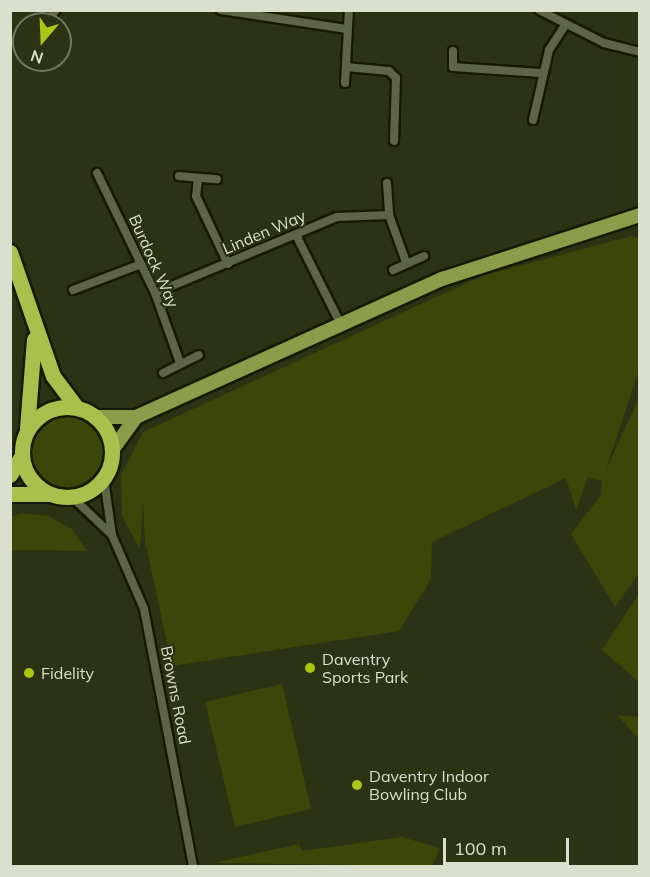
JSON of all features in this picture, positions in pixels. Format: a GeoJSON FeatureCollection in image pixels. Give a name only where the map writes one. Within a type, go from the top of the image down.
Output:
{"type":"FeatureCollection","features":[{"type":"Feature","properties":{"kind":"highway"},"geometry":{"type":"LineString","coordinates":[[10,252],[35,332],[53,376],[76,407],[97,417],[113,448],[104,479],[72,497],[52,494],[10,494]]}},
{"type":"Feature","properties":{"kind":"highway"},"geometry":{"type":"LineString","coordinates":[[10,475],[22,455],[35,332]]}},
{"type":"Feature","properties":{"kind":"highway"},"geometry":{"type":"LineString","coordinates":[[25,434],[43,413],[76,407]]}},
{"type":"Feature","properties":{"kind":"highway"},"geometry":{"type":"LineString","coordinates":[[22,455],[30,478],[52,494]]}},
{"type":"Feature","properties":{"kind":"main road"},"geometry":{"type":"LineString","coordinates":[[97,417],[136,417],[442,279],[639,215]]}},
{"type":"Feature","properties":{"kind":"main road"},"geometry":{"type":"LineString","coordinates":[[113,448],[136,417]]}},
{"type":"Feature","properties":{"kind":"street"},"geometry":{"type":"LineString","coordinates":[[221,10],[347,29]]}},
{"type":"Feature","properties":{"kind":"street"},"geometry":{"type":"LineString","coordinates":[[345,83],[349,10]]}},
{"type":"Feature","properties":{"kind":"street"},"geometry":{"type":"LineString","coordinates":[[539,10],[566,24],[639,52]]}},
{"type":"Feature","properties":{"kind":"street"},"geometry":{"type":"LineString","coordinates":[[533,120],[541,73],[566,24]]}},
{"type":"Feature","properties":{"kind":"street"},"geometry":{"type":"LineString","coordinates":[[453,51],[453,67],[541,73]]}},
{"type":"Feature","properties":{"kind":"street"},"geometry":{"type":"LineString","coordinates":[[346,67],[389,70],[396,78],[394,141]]}},
{"type":"Feature","properties":{"kind":"street","name":"Burdock Way"},"geometry":{"type":"LineString","coordinates":[[97,174],[155,293],[180,363]]}},
{"type":"Feature","properties":{"kind":"street"},"geometry":{"type":"LineString","coordinates":[[179,177],[217,179]]}},
{"type":"Feature","properties":{"kind":"street"},"geometry":{"type":"LineString","coordinates":[[198,178],[196,196],[228,264]]}},
{"type":"Feature","properties":{"kind":"street"},"geometry":{"type":"LineString","coordinates":[[387,183],[389,215],[406,262]]}},
{"type":"Feature","properties":{"kind":"street","name":"Linden Way"},"geometry":{"type":"LineString","coordinates":[[155,293],[337,218],[389,215]]}},
{"type":"Feature","properties":{"kind":"street"},"geometry":{"type":"LineString","coordinates":[[296,235],[340,325]]}},
{"type":"Feature","properties":{"kind":"street"},"geometry":{"type":"LineString","coordinates":[[393,270],[406,262],[424,256]]}},
{"type":"Feature","properties":{"kind":"street"},"geometry":{"type":"LineString","coordinates":[[73,290],[141,264]]}},
{"type":"Feature","properties":{"kind":"street"},"geometry":{"type":"LineString","coordinates":[[162,372],[199,355]]}},
{"type":"Feature","properties":{"kind":"street","name":"Browns Road"},"geometry":{"type":"LineString","coordinates":[[104,479],[112,535],[144,609],[193,867]]}},
{"type":"Feature","properties":{"kind":"street","name":"Browns Road"},"geometry":{"type":"LineString","coordinates":[[72,497],[112,535]]}},
{"type":"Feature","properties":{"kind":"green space"},"geometry":{"type":"Polygon","coordinates":[[[632,236],[639,239],[639,370],[605,472],[639,398],[640,572],[615,607],[571,534],[601,495],[602,481],[588,477],[576,510],[566,478],[432,542],[431,579],[399,631],[172,666],[145,541],[143,501],[140,549],[122,516],[121,475],[143,432],[484,275],[632,236]]]}},
{"type":"Feature","properties":{"kind":"green space"},"geometry":{"type":"Polygon","coordinates":[[[67,413],[88,419],[98,429],[104,450],[98,471],[88,481],[67,487],[46,481],[36,471],[30,450],[36,429],[46,419],[67,413]]]}},
{"type":"Feature","properties":{"kind":"green space"},"geometry":{"type":"Polygon","coordinates":[[[21,513],[48,516],[72,529],[87,551],[11,550],[11,517],[21,513]]]}},
{"type":"Feature","properties":{"kind":"green space"},"geometry":{"type":"Polygon","coordinates":[[[639,594],[640,682],[602,650],[639,594]]]}},
{"type":"Feature","properties":{"kind":"green space"},"geometry":{"type":"Polygon","coordinates":[[[282,684],[311,809],[235,827],[205,702],[282,684]]]}},
{"type":"Feature","properties":{"kind":"green space"},"geometry":{"type":"Polygon","coordinates":[[[617,715],[639,717],[639,739],[617,715]]]}},
{"type":"Feature","properties":{"kind":"green space"},"geometry":{"type":"Polygon","coordinates":[[[402,837],[440,848],[432,866],[214,863],[299,844],[302,851],[402,837]]]}},
{"type":"Feature","properties":{"kind":"place","name":"Daventry Sports Park"},"geometry":{"type":"Point","coordinates":[310,668]}},
{"type":"Feature","properties":{"kind":"place","name":"Fidelity"},"geometry":{"type":"Point","coordinates":[29,673]}},
{"type":"Feature","properties":{"kind":"place","name":"Daventry Indoor Bowling Club"},"geometry":{"type":"Point","coordinates":[357,785]}}]}
